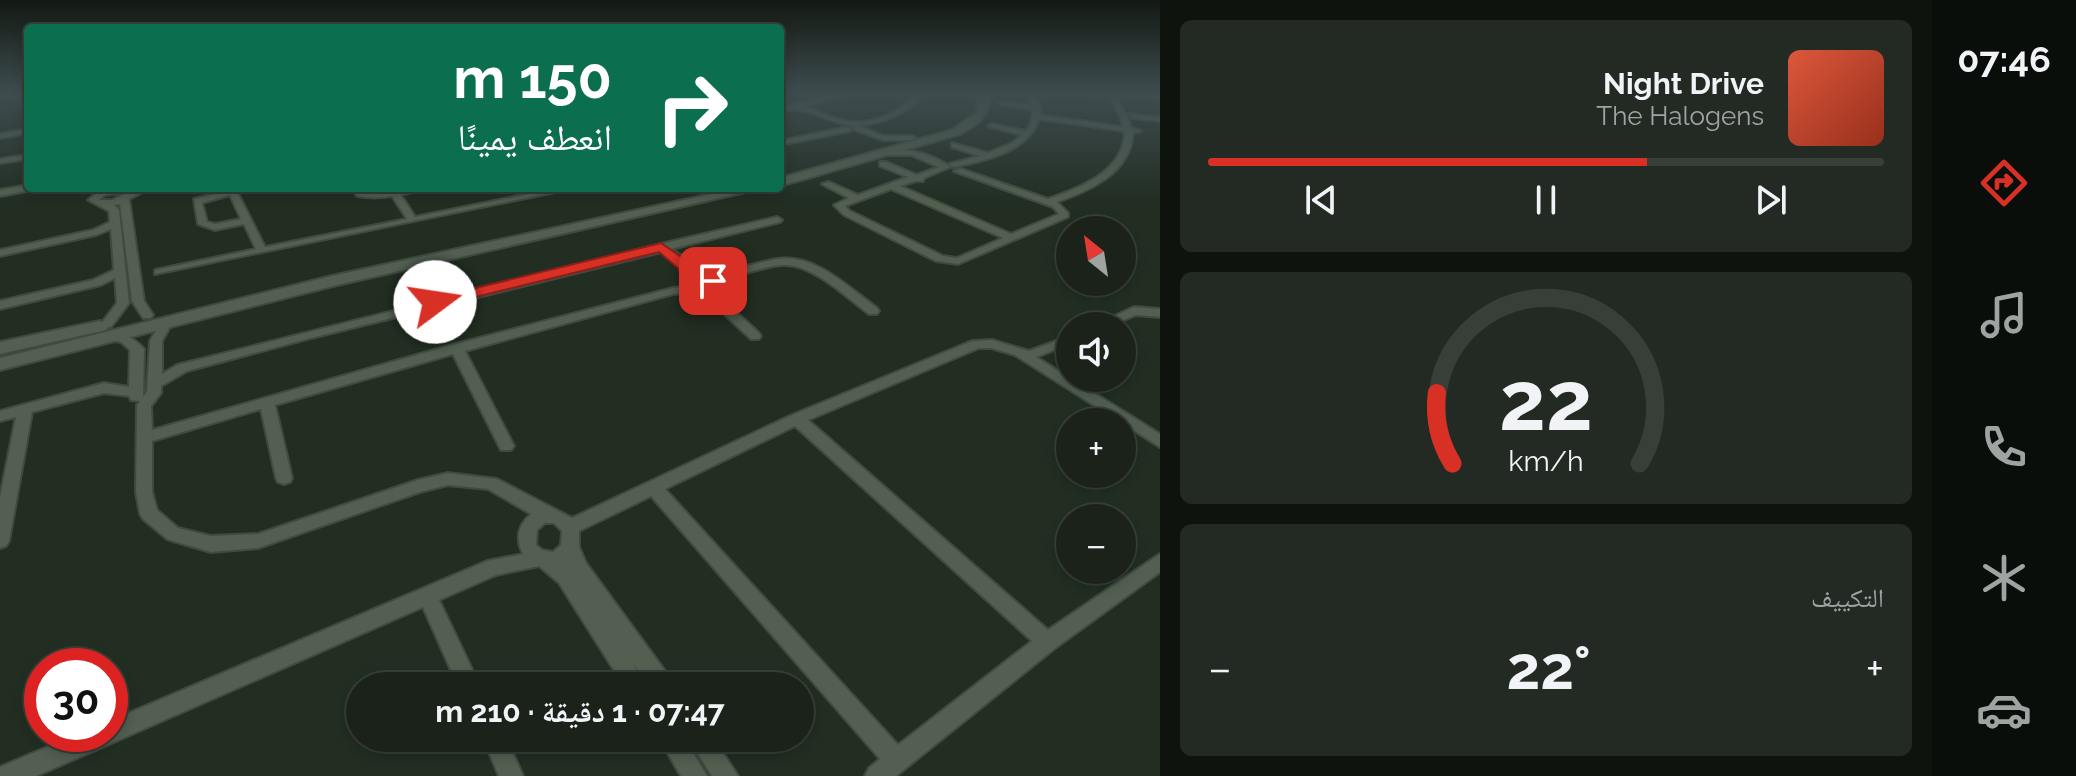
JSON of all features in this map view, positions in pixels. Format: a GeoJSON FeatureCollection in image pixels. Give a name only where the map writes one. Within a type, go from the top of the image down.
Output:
{"type":"FeatureCollection","features":[{"type":"Feature","properties":{"kind":"street"},"geometry":{"type":"LineString","coordinates":[[784,142],[836,129]]}},
{"type":"Feature","properties":{"kind":"street"},"geometry":{"type":"LineString","coordinates":[[855,129],[879,140],[882,155]]}},
{"type":"Feature","properties":{"kind":"street"},"geometry":{"type":"LineString","coordinates":[[858,129],[888,139],[916,140],[961,129]]}},
{"type":"Feature","properties":{"kind":"street"},"geometry":{"type":"LineString","coordinates":[[784,181],[882,155],[942,129]]}},
{"type":"Feature","properties":{"kind":"street"},"geometry":{"type":"LineString","coordinates":[[1006,129],[1028,134]]}},
{"type":"Feature","properties":{"kind":"street"},"geometry":{"type":"LineString","coordinates":[[916,140],[916,147],[921,153],[955,167],[1049,202],[1063,209],[1065,215],[1062,217],[961,260],[950,261],[851,215],[848,205],[858,199],[894,188],[920,179],[955,167],[987,156],[1012,145],[1031,129]]}},
{"type":"Feature","properties":{"kind":"street"},"geometry":{"type":"LineString","coordinates":[[784,174],[882,155],[916,154],[955,167],[1026,144],[1039,129]]}},
{"type":"Feature","properties":{"kind":"street"},"geometry":{"type":"LineString","coordinates":[[1049,202],[1094,185],[1120,170],[1135,151],[1137,131],[1126,129]]}},
{"type":"Feature","properties":{"kind":"street"},"geometry":{"type":"LineString","coordinates":[[0,136],[24,132]]}},
{"type":"Feature","properties":{"kind":"street"},"geometry":{"type":"LineString","coordinates":[[955,145],[987,156]]}},
{"type":"Feature","properties":{"kind":"street"},"geometry":{"type":"LineString","coordinates":[[882,155],[920,179]]}},
{"type":"Feature","properties":{"kind":"street"},"geometry":{"type":"LineString","coordinates":[[0,161],[24,158]]}},
{"type":"Feature","properties":{"kind":"street"},"geometry":{"type":"LineString","coordinates":[[826,184],[858,199]]}},
{"type":"Feature","properties":{"kind":"street"},"geometry":{"type":"LineString","coordinates":[[894,188],[1011,238]]}},
{"type":"Feature","properties":{"kind":"street"},"geometry":{"type":"LineString","coordinates":[[1,196],[24,189]]}},
{"type":"Feature","properties":{"kind":"street"},"geometry":{"type":"LineString","coordinates":[[100,195],[123,192],[136,289],[139,304],[147,315]]}},
{"type":"Feature","properties":{"kind":"street"},"geometry":{"type":"LineString","coordinates":[[226,192],[197,201],[203,224],[215,227],[247,221]]}},
{"type":"Feature","properties":{"kind":"street"},"geometry":{"type":"LineString","coordinates":[[233,192],[261,249]]}},
{"type":"Feature","properties":{"kind":"street"},"geometry":{"type":"LineString","coordinates":[[359,192],[368,196],[400,192]]}},
{"type":"Feature","properties":{"kind":"street"},"geometry":{"type":"LineString","coordinates":[[159,272],[550,192]]}},
{"type":"Feature","properties":{"kind":"street"},"geometry":{"type":"LineString","coordinates":[[0,364],[110,330],[147,315],[229,295],[706,192]]}},
{"type":"Feature","properties":{"kind":"street"},"geometry":{"type":"LineString","coordinates":[[0,348],[166,323],[358,275],[739,192]]}},
{"type":"Feature","properties":{"kind":"street"},"geometry":{"type":"LineString","coordinates":[[395,193],[412,219]]}},
{"type":"Feature","properties":{"kind":"street"},"geometry":{"type":"LineString","coordinates":[[100,195],[114,210],[122,290],[122,306],[110,330]]}},
{"type":"Feature","properties":{"kind":"street"},"geometry":{"type":"LineString","coordinates":[[154,384],[182,368],[777,220]]}},
{"type":"Feature","properties":{"kind":"street"},"geometry":{"type":"LineString","coordinates":[[0,253],[116,228]]}},
{"type":"Feature","properties":{"kind":"street"},"geometry":{"type":"LineString","coordinates":[[661,247],[712,286],[755,336]]}},
{"type":"Feature","properties":{"kind":"street"},"geometry":{"type":"LineString","coordinates":[[144,438],[457,348],[694,285],[712,286],[730,276],[780,262],[799,263],[873,311]]}},
{"type":"Feature","properties":{"kind":"street"},"geometry":{"type":"LineString","coordinates":[[685,266],[694,285]]}},
{"type":"Feature","properties":{"kind":"street"},"geometry":{"type":"LineString","coordinates":[[56,294],[104,281],[120,271]]}},
{"type":"Feature","properties":{"kind":"street"},"geometry":{"type":"LineString","coordinates":[[0,305],[104,285],[122,290],[136,289]]}},
{"type":"Feature","properties":{"kind":"street"},"geometry":{"type":"LineString","coordinates":[[694,285],[712,286]]}},
{"type":"Feature","properties":{"kind":"street"},"geometry":{"type":"LineString","coordinates":[[0,354],[172,314],[229,295]]}},
{"type":"Feature","properties":{"kind":"street"},"geometry":{"type":"LineString","coordinates":[[1132,312],[1160,313]]}},
{"type":"Feature","properties":{"kind":"street"},"geometry":{"type":"LineString","coordinates":[[104,388],[140,398],[152,397],[156,341],[166,323]]}},
{"type":"Feature","properties":{"kind":"street"},"geometry":{"type":"LineString","coordinates":[[110,330],[134,345],[144,438],[144,492],[149,514],[163,529],[197,542],[242,544],[274,537],[418,486],[448,479],[491,483],[522,502],[562,520],[579,568],[652,672]]}},
{"type":"Feature","properties":{"kind":"street"},"geometry":{"type":"LineString","coordinates":[[128,724],[494,567],[562,555],[570,537],[653,487],[797,419],[977,344],[992,344],[1021,354],[1160,441]]}},
{"type":"Feature","properties":{"kind":"street"},"geometry":{"type":"LineString","coordinates":[[1021,354],[1037,354],[1056,346]]}},
{"type":"Feature","properties":{"kind":"street"},"geometry":{"type":"LineString","coordinates":[[457,348],[506,446]]}},
{"type":"Feature","properties":{"kind":"street"},"geometry":{"type":"LineString","coordinates":[[0,416],[104,388],[136,365],[155,361],[182,368]]}},
{"type":"Feature","properties":{"kind":"street"},"geometry":{"type":"LineString","coordinates":[[267,401],[284,478]]}},
{"type":"Feature","properties":{"kind":"street"},"geometry":{"type":"LineString","coordinates":[[0,541],[25,409]]}},
{"type":"Feature","properties":{"kind":"street"},"geometry":{"type":"LineString","coordinates":[[797,419],[1047,642]]}},
{"type":"Feature","properties":{"kind":"street"},"geometry":{"type":"LineString","coordinates":[[653,487],[896,760]]}},
{"type":"Feature","properties":{"kind":"street"},"geometry":{"type":"LineString","coordinates":[[522,502],[525,535],[531,553],[543,558],[566,577],[627,672]]}},
{"type":"Feature","properties":{"kind":"street"},"geometry":{"type":"LineString","coordinates":[[494,567],[525,535],[533,522],[551,517]]}},
{"type":"Feature","properties":{"kind":"street"},"geometry":{"type":"LineString","coordinates":[[877,776],[1047,642],[1160,562]]}},
{"type":"Feature","properties":{"kind":"street"},"geometry":{"type":"LineString","coordinates":[[427,595],[463,672]]}},
{"type":"Feature","properties":{"kind":"street"},"geometry":{"type":"LineString","coordinates":[[8,776],[64,752]]}},
{"type":"Feature","properties":{"kind":"street"},"geometry":{"type":"LineString","coordinates":[[500,752],[511,776]]}},
{"type":"Feature","properties":{"kind":"street"},"geometry":{"type":"LineString","coordinates":[[679,752],[695,776]]}},
{"type":"Feature","properties":{"kind":"street"},"geometry":{"type":"LineString","coordinates":[[709,752],[726,776]]}},
{"type":"Feature","properties":{"kind":"route"},"geometry":{"type":"LineString","coordinates":[[435,302],[661,247],[685,266],[690,280],[702,277],[713,281]]}}]}
